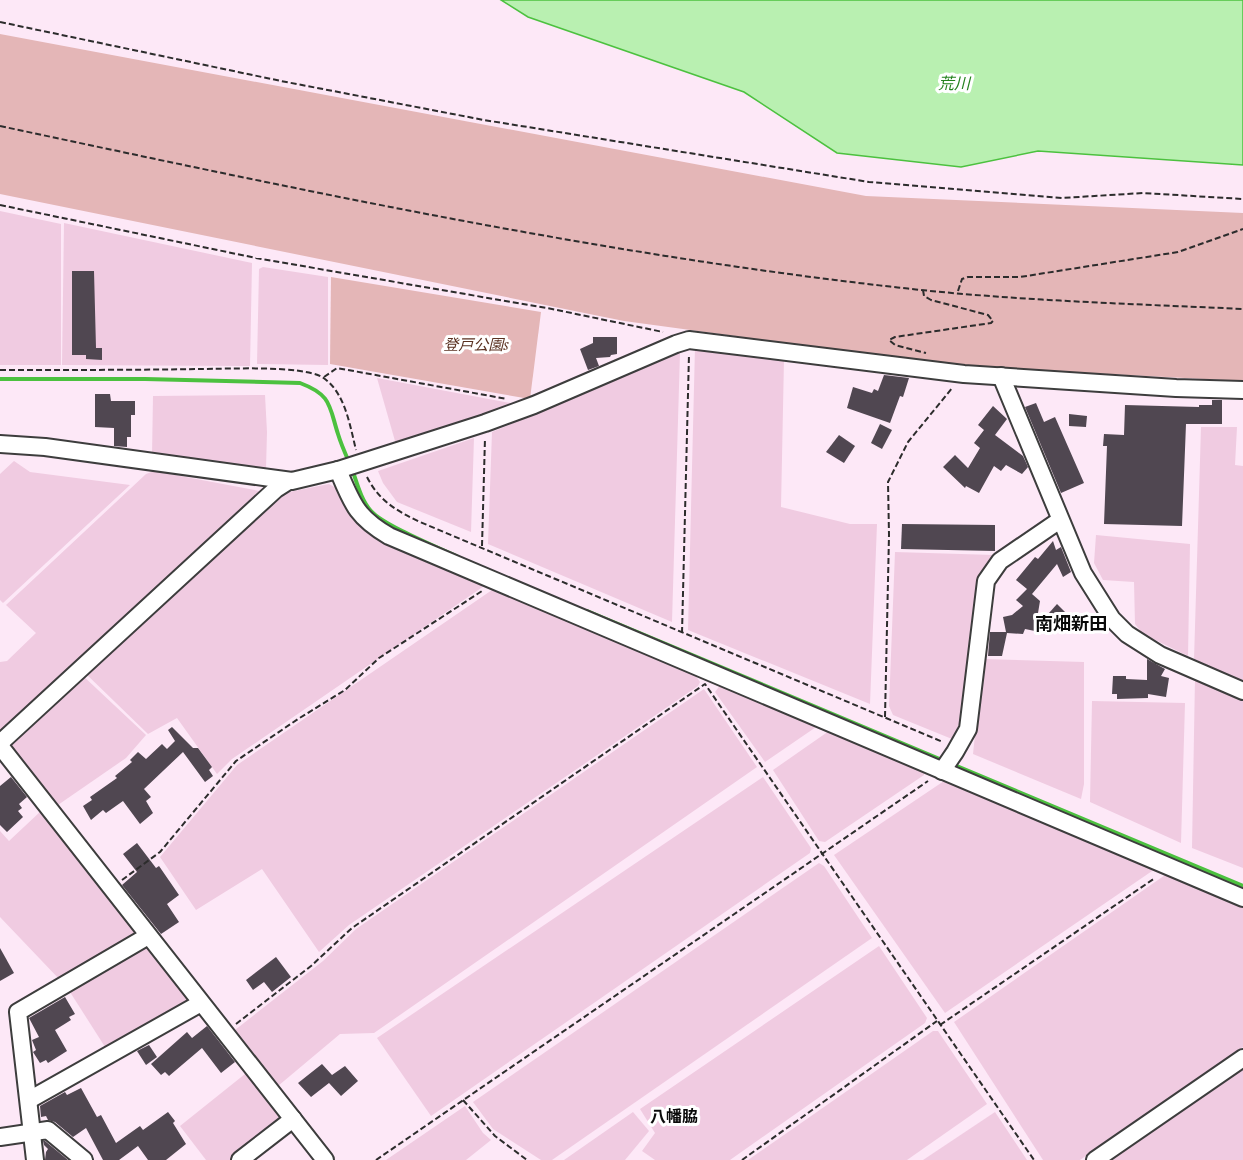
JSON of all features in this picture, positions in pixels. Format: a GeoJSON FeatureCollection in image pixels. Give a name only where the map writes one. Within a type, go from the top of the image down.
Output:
{"type":"FeatureCollection","features":[{"type":"Feature","properties":{"kind":"street"},"geometry":{"type":"LineString","coordinates":[[325,1160],[110,889],[0,745],[276,489],[287,482],[338,470],[485,423],[689,340],[964,374],[1176,388],[1243,390]]}},
{"type":"Feature","properties":{"kind":"street"},"geometry":{"type":"LineString","coordinates":[[1001,376],[1083,573],[1112,619],[1121,630],[1134,639],[1176,663],[1243,691]]}},
{"type":"Feature","properties":{"kind":"street"},"geometry":{"type":"LineString","coordinates":[[0,444],[112,455],[287,482]]}},
{"type":"Feature","properties":{"kind":"street"},"geometry":{"type":"LineString","coordinates":[[338,470],[353,504],[363,518],[389,536],[496,582],[950,759],[1170,868],[1243,898]]}},
{"type":"Feature","properties":{"kind":"street"},"geometry":{"type":"LineString","coordinates":[[950,759],[968,729],[986,581],[1000,561],[1060,520]]}},
{"type":"Feature","properties":{"kind":"street"},"geometry":{"type":"LineString","coordinates":[[35,1160],[18,1012],[148,936]]}},
{"type":"Feature","properties":{"kind":"street"},"geometry":{"type":"LineString","coordinates":[[29,1100],[201,1003]]}},
{"type":"Feature","properties":{"kind":"street"},"geometry":{"type":"LineString","coordinates":[[1095,1160],[1243,1058]]}},
{"type":"Feature","properties":{"kind":"street"},"geometry":{"type":"LineString","coordinates":[[240,1160],[293,1119]]}},
{"type":"Feature","properties":{"kind":"street"},"geometry":{"type":"LineString","coordinates":[[0,1137],[43,1130],[53,1133],[84,1160]]}},
{"type":"Feature","properties":{"kind":"path"},"geometry":{"type":"LineString","coordinates":[[0,22],[281,81],[484,120],[869,182],[1062,198],[1143,193],[1243,199]]}},
{"type":"Feature","properties":{"kind":"path"},"geometry":{"type":"LineString","coordinates":[[0,126],[522,232],[757,269],[922,290],[1243,309]]}},
{"type":"Feature","properties":{"kind":"path"},"geometry":{"type":"LineString","coordinates":[[0,205],[256,258],[552,309],[689,340],[682,633]]}},
{"type":"Feature","properties":{"kind":"path"},"geometry":{"type":"LineString","coordinates":[[957,292],[962,279],[968,277],[1020,277],[1178,252],[1243,229]]}},
{"type":"Feature","properties":{"kind":"path"},"geometry":{"type":"LineString","coordinates":[[922,290],[924,296],[931,300],[988,315],[993,321],[964,328],[895,337],[889,340],[895,345],[930,354]]}},
{"type":"Feature","properties":{"kind":"path"},"geometry":{"type":"LineString","coordinates":[[323,377],[337,368],[508,399]]}},
{"type":"Feature","properties":{"kind":"path"},"geometry":{"type":"LineString","coordinates":[[0,370],[254,369],[300,370],[323,377],[336,391],[343,405],[360,462],[372,487],[384,502],[397,511],[885,717],[950,759],[822,854],[376,1160]]}},
{"type":"Feature","properties":{"kind":"path"},"geometry":{"type":"LineString","coordinates":[[885,717],[888,482],[908,442],[964,374]]}},
{"type":"Feature","properties":{"kind":"path"},"geometry":{"type":"LineString","coordinates":[[482,546],[485,423]]}},
{"type":"Feature","properties":{"kind":"path"},"geometry":{"type":"LineString","coordinates":[[110,889],[160,852],[236,761],[345,690],[380,658],[496,582]]}},
{"type":"Feature","properties":{"kind":"path"},"geometry":{"type":"LineString","coordinates":[[225,1032],[311,966],[352,928],[705,684],[1034,1160]]}},
{"type":"Feature","properties":{"kind":"path"},"geometry":{"type":"LineString","coordinates":[[940,1025],[1170,868]]}},
{"type":"Feature","properties":{"kind":"path"},"geometry":{"type":"LineString","coordinates":[[742,1160],[938,1021]]}},
{"type":"Feature","properties":{"kind":"path"},"geometry":{"type":"LineString","coordinates":[[463,1100],[495,1136],[527,1160]]}},
{"type":"Feature","properties":{"kind":"shaded area"},"geometry":{"type":"Polygon","coordinates":[[[0,211],[61,224],[61,365],[0,365],[0,211]]]}},
{"type":"Feature","properties":{"kind":"shaded area"},"geometry":{"type":"Polygon","coordinates":[[[64,223],[252,263],[250,366],[62,365],[64,223]]]}},
{"type":"Feature","properties":{"kind":"shaded area"},"geometry":{"type":"Polygon","coordinates":[[[263,267],[328,277],[328,365],[257,364],[259,269],[263,267]]]}},
{"type":"Feature","properties":{"kind":"shaded area"},"geometry":{"type":"Polygon","coordinates":[[[695,347],[784,359],[781,507],[850,524],[877,524],[870,704],[688,630],[695,347]]]}},
{"type":"Feature","properties":{"kind":"shaded area"},"geometry":{"type":"Polygon","coordinates":[[[680,353],[672,622],[488,544],[492,432],[680,353]]]}},
{"type":"Feature","properties":{"kind":"shaded area"},"geometry":{"type":"Polygon","coordinates":[[[377,378],[521,405],[397,448],[377,378]]]}},
{"type":"Feature","properties":{"kind":"shaded area"},"geometry":{"type":"Polygon","coordinates":[[[265,395],[267,432],[264,472],[152,456],[153,396],[265,395]]]}},
{"type":"Feature","properties":{"kind":"shaded area"},"geometry":{"type":"Polygon","coordinates":[[[1201,427],[1237,427],[1235,465],[1243,466],[1243,681],[1194,660],[1201,427]]]}},
{"type":"Feature","properties":{"kind":"shaded area"},"geometry":{"type":"Polygon","coordinates":[[[474,438],[471,532],[397,502],[383,483],[378,471],[474,438]]]}},
{"type":"Feature","properties":{"kind":"shaded area"},"geometry":{"type":"Polygon","coordinates":[[[14,461],[30,472],[130,485],[3,603],[0,600],[0,474],[14,461]]]}},
{"type":"Feature","properties":{"kind":"shaded area"},"geometry":{"type":"Polygon","coordinates":[[[154,471],[265,492],[0,734],[0,662],[7,661],[36,633],[6,605],[146,474],[154,471]]]}},
{"type":"Feature","properties":{"kind":"shaded area"},"geometry":{"type":"Polygon","coordinates":[[[329,484],[338,489],[344,505],[358,521],[487,584],[232,759],[217,774],[177,718],[148,734],[83,671],[274,495],[329,484]]]}},
{"type":"Feature","properties":{"kind":"shaded area"},"geometry":{"type":"Polygon","coordinates":[[[1096,535],[1190,544],[1188,656],[1143,634],[1135,624],[1134,582],[1103,580],[1094,563],[1096,535]]]}},
{"type":"Feature","properties":{"kind":"shaded area"},"geometry":{"type":"Polygon","coordinates":[[[895,552],[994,555],[984,569],[975,598],[962,718],[952,739],[893,715],[889,706],[895,552]]]}},
{"type":"Feature","properties":{"kind":"shaded area"},"geometry":{"type":"Polygon","coordinates":[[[492,590],[693,672],[700,682],[698,686],[349,925],[319,952],[262,869],[196,910],[160,857],[237,765],[492,590]]]}},
{"type":"Feature","properties":{"kind":"shaded area"},"geometry":{"type":"Polygon","coordinates":[[[983,659],[1084,662],[1084,784],[1081,799],[973,754],[983,659]]]}},
{"type":"Feature","properties":{"kind":"shaded area"},"geometry":{"type":"Polygon","coordinates":[[[81,674],[146,735],[126,758],[55,807],[6,741],[81,674]]]}},
{"type":"Feature","properties":{"kind":"shaded area"},"geometry":{"type":"Polygon","coordinates":[[[1195,678],[1243,700],[1243,868],[1192,848],[1195,678]]]}},
{"type":"Feature","properties":{"kind":"shaded area"},"geometry":{"type":"Polygon","coordinates":[[[721,684],[819,725],[765,762],[715,692],[721,684]]]}},
{"type":"Feature","properties":{"kind":"shaded area"},"geometry":{"type":"Polygon","coordinates":[[[704,689],[757,767],[374,1033],[340,1034],[278,1086],[235,1030],[323,961],[356,929],[704,689]]]}},
{"type":"Feature","properties":{"kind":"shaded area"},"geometry":{"type":"Polygon","coordinates":[[[1092,701],[1185,703],[1181,843],[1090,802],[1092,701]]]}},
{"type":"Feature","properties":{"kind":"shaded area"},"geometry":{"type":"Polygon","coordinates":[[[829,731],[924,770],[924,775],[825,842],[819,841],[773,770],[829,731]]]}},
{"type":"Feature","properties":{"kind":"shaded area"},"geometry":{"type":"Polygon","coordinates":[[[763,777],[811,848],[810,853],[431,1116],[377,1038],[763,777]]]}},
{"type":"Feature","properties":{"kind":"shaded area"},"geometry":{"type":"Polygon","coordinates":[[[944,781],[1155,869],[945,1013],[834,855],[944,781]]]}},
{"type":"Feature","properties":{"kind":"shaded area"},"geometry":{"type":"Polygon","coordinates":[[[41,811],[136,930],[135,938],[61,981],[0,917],[0,831],[9,841],[41,811]]]}},
{"type":"Feature","properties":{"kind":"shaded area"},"geometry":{"type":"Polygon","coordinates":[[[819,863],[824,866],[872,938],[552,1160],[541,1160],[493,1129],[473,1102],[819,863]]]}},
{"type":"Feature","properties":{"kind":"shaded area"},"geometry":{"type":"Polygon","coordinates":[[[1168,873],[1243,906],[1243,1047],[1080,1160],[1043,1160],[954,1022],[1168,873]]]}},
{"type":"Feature","properties":{"kind":"shaded area"},"geometry":{"type":"Polygon","coordinates":[[[149,945],[195,1000],[107,1050],[70,992],[149,945]]]}},
{"type":"Feature","properties":{"kind":"shaded area"},"geometry":{"type":"Polygon","coordinates":[[[879,946],[927,1018],[925,1023],[730,1160],[655,1160],[642,1151],[655,1133],[640,1109],[879,946]]]}},
{"type":"Feature","properties":{"kind":"shaded area"},"geometry":{"type":"Polygon","coordinates":[[[933,1031],[938,1031],[987,1104],[907,1160],[748,1160],[933,1031]]]}},
{"type":"Feature","properties":{"kind":"shaded area"},"geometry":{"type":"Polygon","coordinates":[[[1243,1063],[1243,1160],[1101,1160],[1243,1063]]]}},
{"type":"Feature","properties":{"kind":"shaded area"},"geometry":{"type":"Polygon","coordinates":[[[250,1070],[283,1113],[281,1121],[230,1160],[206,1160],[180,1126],[250,1070]]]}},
{"type":"Feature","properties":{"kind":"shaded area"},"geometry":{"type":"Polygon","coordinates":[[[465,1106],[483,1133],[491,1140],[466,1160],[386,1160],[465,1106]]]}},
{"type":"Feature","properties":{"kind":"shaded area"},"geometry":{"type":"Polygon","coordinates":[[[633,1112],[649,1131],[625,1160],[564,1160],[633,1112]]]}},
{"type":"Feature","properties":{"kind":"shaded area"},"geometry":{"type":"Polygon","coordinates":[[[995,1112],[1027,1160],[923,1160],[995,1112]]]}},
{"type":"Feature","properties":{"kind":"green space"},"geometry":{"type":"Polygon","coordinates":[[[0,34],[866,196],[1243,213],[1243,381],[954,366],[624,321],[0,194],[0,34]]]}},
{"type":"Feature","properties":{"kind":"green space","name":"登戸公園s"},"geometry":{"type":"Polygon","coordinates":[[[331,277],[541,312],[530,399],[330,364],[331,277]]]}},
{"type":"Feature","properties":{"kind":"water","name":"荒川"},"geometry":{"type":"Polygon","coordinates":[[[501,0],[1243,0],[1243,165],[1038,151],[961,167],[837,153],[744,92],[528,17],[501,0]]]}},
{"type":"Feature","properties":{"kind":"building"},"geometry":{"type":"Polygon","coordinates":[[[72,271],[94,271],[96,348],[102,348],[102,360],[86,359],[86,355],[72,355],[72,271]]]}},
{"type":"Feature","properties":{"kind":"building"},"geometry":{"type":"Polygon","coordinates":[[[593,337],[617,337],[617,354],[596,358],[599,366],[588,370],[580,349],[593,343],[593,337]]]}},
{"type":"Feature","properties":{"kind":"building"},"geometry":{"type":"Polygon","coordinates":[[[884,375],[909,378],[903,397],[900,396],[890,423],[847,408],[853,387],[872,393],[874,389],[878,391],[884,375]]]}},
{"type":"Feature","properties":{"kind":"building"},"geometry":{"type":"Polygon","coordinates":[[[95,394],[110,394],[111,401],[135,401],[135,415],[131,415],[131,437],[127,437],[127,447],[114,446],[114,428],[95,427],[95,394]]]}},
{"type":"Feature","properties":{"kind":"building"},"geometry":{"type":"Polygon","coordinates":[[[1212,400],[1222,400],[1222,424],[1186,424],[1182,526],[1104,524],[1107,446],[1103,446],[1104,434],[1124,435],[1125,405],[1199,407],[1199,405],[1212,405],[1212,400]]]}},
{"type":"Feature","properties":{"kind":"building"},"geometry":{"type":"Polygon","coordinates":[[[1036,403],[1044,422],[1055,417],[1084,483],[1061,493],[1025,407],[1036,403]]]}},
{"type":"Feature","properties":{"kind":"building"},"geometry":{"type":"Polygon","coordinates":[[[993,406],[1007,419],[995,435],[1023,456],[1028,467],[1022,474],[1006,465],[1001,471],[994,466],[979,493],[966,486],[965,488],[943,467],[955,455],[968,468],[980,448],[974,443],[984,430],[978,425],[993,406]]]}},
{"type":"Feature","properties":{"kind":"building"},"geometry":{"type":"Polygon","coordinates":[[[1069,414],[1087,416],[1086,427],[1069,426],[1069,414]]]}},
{"type":"Feature","properties":{"kind":"building"},"geometry":{"type":"Polygon","coordinates":[[[880,424],[892,430],[882,449],[871,443],[880,424]]]}},
{"type":"Feature","properties":{"kind":"building"},"geometry":{"type":"Polygon","coordinates":[[[839,435],[855,446],[844,463],[826,452],[839,435]]]}},
{"type":"Feature","properties":{"kind":"building"},"geometry":{"type":"Polygon","coordinates":[[[902,524],[995,525],[995,551],[901,549],[902,524]]]}},
{"type":"Feature","properties":{"kind":"building"},"geometry":{"type":"Polygon","coordinates":[[[1053,541],[1056,550],[1061,547],[1071,572],[1063,577],[1057,564],[1032,594],[1040,601],[1035,631],[1025,629],[1023,634],[1007,633],[1002,656],[988,656],[990,632],[1006,632],[1003,617],[1012,615],[1023,606],[1016,600],[1027,589],[1016,580],[1035,557],[1038,559],[1053,541]]]}},
{"type":"Feature","properties":{"kind":"building"},"geometry":{"type":"Polygon","coordinates":[[[1057,604],[1069,616],[1061,624],[1049,613],[1057,604]]]}},
{"type":"Feature","properties":{"kind":"building"},"geometry":{"type":"Polygon","coordinates":[[[1147,659],[1165,669],[1161,676],[1169,678],[1166,697],[1148,694],[1148,698],[1117,699],[1117,694],[1112,694],[1113,676],[1147,680],[1147,659]]]}},
{"type":"Feature","properties":{"kind":"building"},"geometry":{"type":"Polygon","coordinates":[[[172,727],[193,748],[198,748],[212,767],[209,770],[213,776],[205,782],[183,752],[144,789],[151,797],[146,801],[153,813],[140,824],[123,801],[106,813],[103,810],[91,820],[83,806],[92,800],[90,797],[117,778],[115,776],[132,762],[130,760],[138,752],[146,759],[162,744],[167,749],[175,741],[168,730],[172,727]]]}},
{"type":"Feature","properties":{"kind":"building"},"geometry":{"type":"Polygon","coordinates":[[[11,777],[27,797],[19,804],[22,808],[18,811],[23,817],[7,832],[0,825],[0,786],[11,777]]]}},
{"type":"Feature","properties":{"kind":"building"},"geometry":{"type":"Polygon","coordinates":[[[137,843],[156,868],[159,866],[179,895],[167,904],[179,922],[161,934],[122,885],[137,872],[123,854],[137,843]]]}},
{"type":"Feature","properties":{"kind":"building"},"geometry":{"type":"Polygon","coordinates":[[[0,948],[14,973],[0,981],[0,948]]]}},
{"type":"Feature","properties":{"kind":"building"},"geometry":{"type":"Polygon","coordinates":[[[276,957],[291,977],[272,992],[264,982],[253,990],[246,980],[276,957]]]}},
{"type":"Feature","properties":{"kind":"building"},"geometry":{"type":"Polygon","coordinates":[[[65,997],[75,1014],[69,1017],[71,1020],[55,1030],[67,1051],[48,1063],[46,1060],[40,1063],[33,1052],[36,1050],[32,1040],[39,1037],[29,1018],[65,997]]]}},
{"type":"Feature","properties":{"kind":"building"},"geometry":{"type":"Polygon","coordinates":[[[207,1026],[235,1062],[221,1073],[202,1048],[169,1076],[165,1072],[161,1075],[151,1064],[187,1032],[192,1038],[207,1026]]]}},
{"type":"Feature","properties":{"kind":"building"},"geometry":{"type":"Polygon","coordinates":[[[149,1045],[157,1057],[146,1065],[137,1051],[149,1045]]]}},
{"type":"Feature","properties":{"kind":"building"},"geometry":{"type":"Polygon","coordinates":[[[322,1064],[332,1075],[345,1066],[358,1081],[341,1096],[329,1083],[311,1097],[298,1083],[322,1064]]]}},
{"type":"Feature","properties":{"kind":"building"},"geometry":{"type":"Polygon","coordinates":[[[81,1088],[97,1117],[101,1115],[116,1143],[140,1126],[143,1130],[168,1112],[186,1144],[166,1160],[148,1160],[138,1146],[119,1160],[103,1160],[86,1128],[73,1137],[55,1122],[48,1120],[46,1116],[41,1117],[40,1106],[65,1092],[67,1095],[81,1088]]]}},
{"type":"Feature","properties":{"kind":"building"},"geometry":{"type":"Polygon","coordinates":[[[43,1141],[68,1160],[45,1160],[48,1149],[43,1141]]]}},
{"type":"Feature","properties":{"kind":"waterway"},"geometry":{"type":"LineString","coordinates":[[0,379],[145,379],[300,383],[318,392],[328,402],[349,462]]}},
{"type":"Feature","properties":{"kind":"waterway"},"geometry":{"type":"LineString","coordinates":[[352,469],[365,502],[377,517],[458,557]]}},
{"type":"Feature","properties":{"kind":"waterway"},"geometry":{"type":"LineString","coordinates":[[587,611],[942,760]]}},
{"type":"Feature","properties":{"kind":"waterway"},"geometry":{"type":"LineString","coordinates":[[952,764],[1243,886]]}},
{"type":"Feature","properties":{"kind":"district","name":"南畑新田"},"geometry":{"type":"Point","coordinates":[1071,624]}},
{"type":"Feature","properties":{"kind":"district","name":"八幡脇"},"geometry":{"type":"Point","coordinates":[674,1116]}}]}
